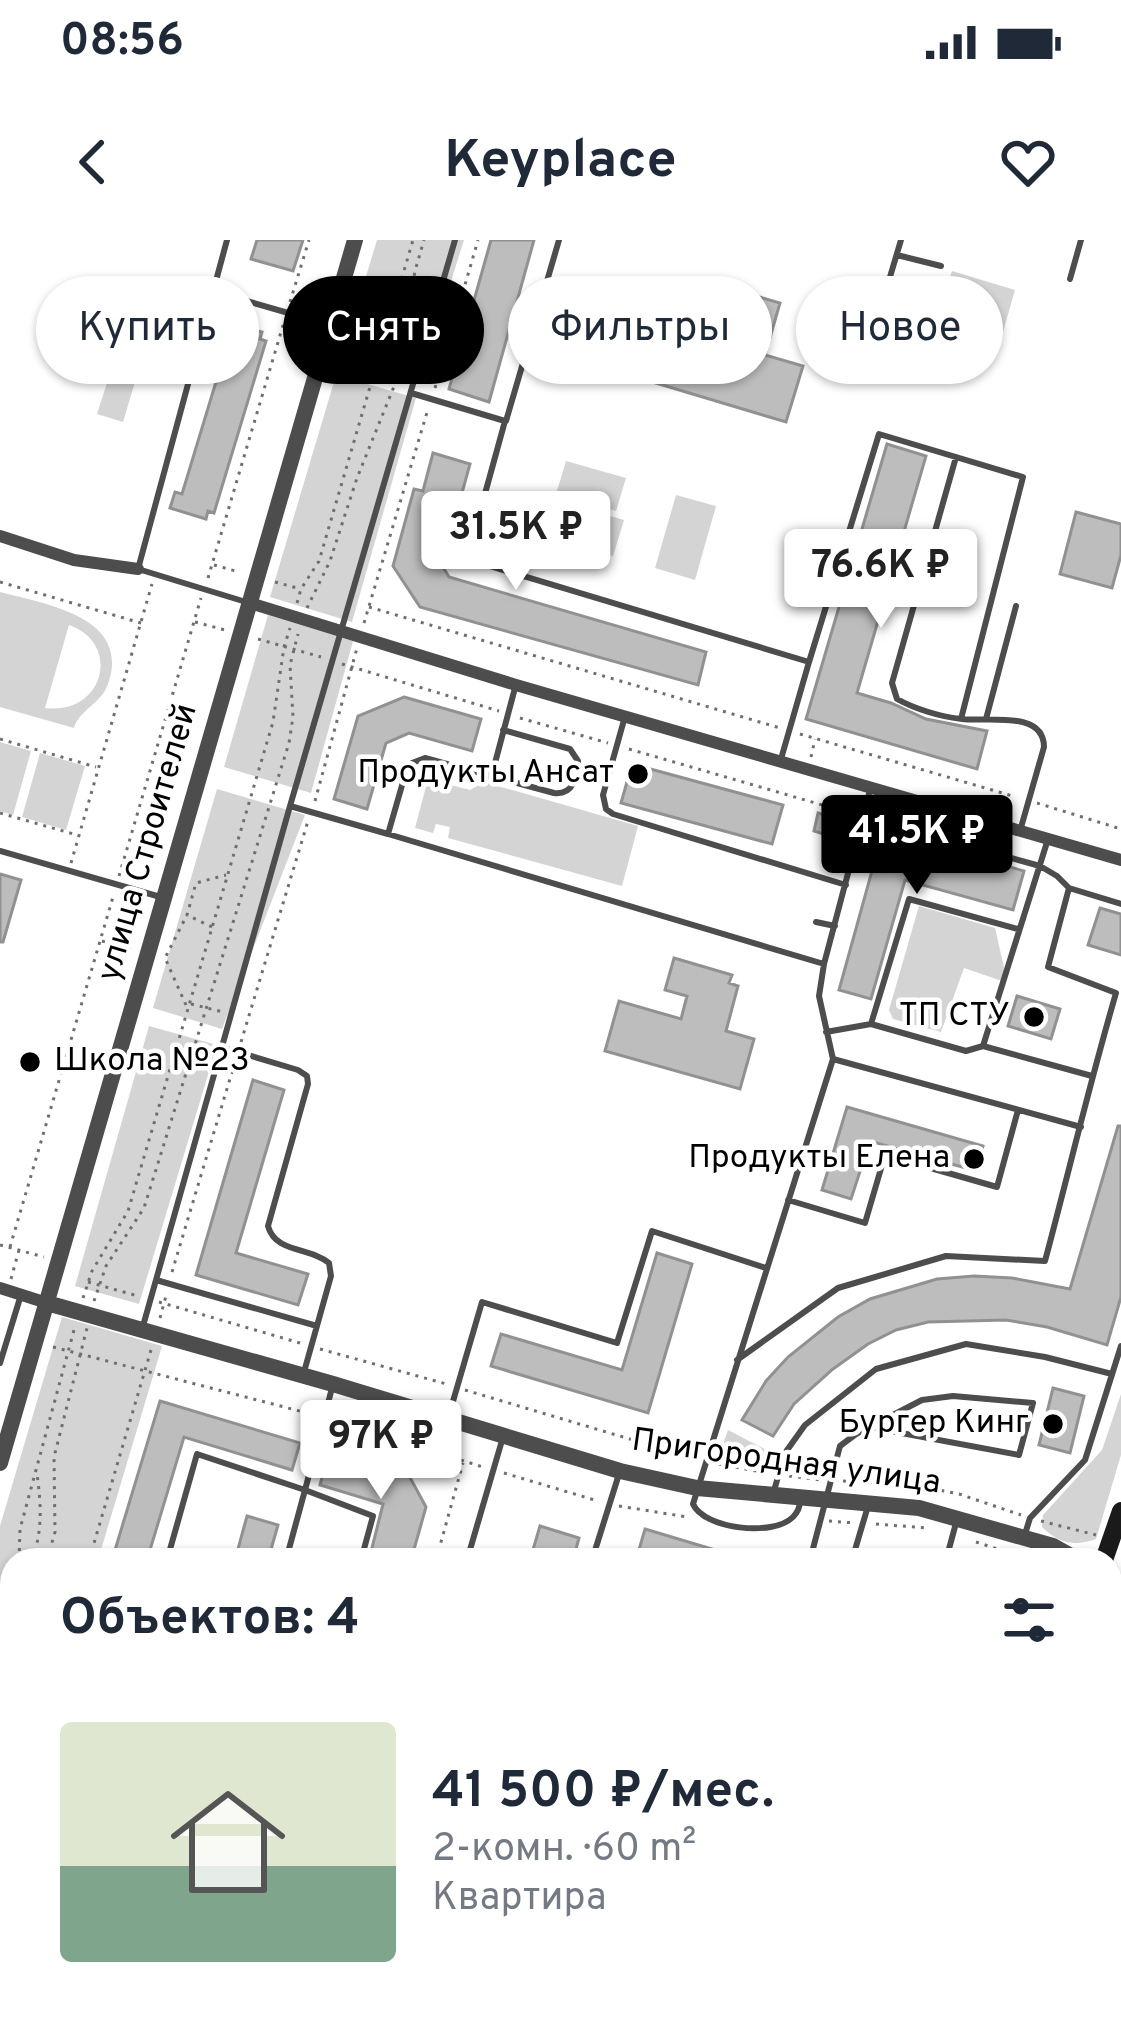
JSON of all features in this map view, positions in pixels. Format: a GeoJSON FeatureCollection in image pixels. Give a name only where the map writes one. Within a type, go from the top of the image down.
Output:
{"type":"FeatureCollection","features":[{"type":"Feature","properties":{"kind":"main road"},"geometry":{"type":"LineString","coordinates":[[1108,1548],[1121,1511]]}},
{"type":"Feature","properties":{"kind":"street","name":"улица Строителей"},"geometry":{"type":"LineString","coordinates":[[344,276],[355,240]]}},
{"type":"Feature","properties":{"kind":"street","name":"улица Строителей"},"geometry":{"type":"LineString","coordinates":[[0,1463],[313,384]]}},
{"type":"Feature","properties":{"kind":"street"},"geometry":{"type":"LineString","coordinates":[[0,536],[74,560],[138,569]]}},
{"type":"Feature","properties":{"kind":"street"},"geometry":{"type":"LineString","coordinates":[[250,603],[516,686],[1121,860]]}},
{"type":"Feature","properties":{"kind":"street","name":"Пригородная улица"},"geometry":{"type":"LineString","coordinates":[[5,1285],[47,1303],[620,1471],[697,1488],[801,1496],[829,1490],[919,1508],[955,1526],[1063,1548]]}},
{"type":"Feature","properties":{"kind":"lane"},"geometry":{"type":"LineString","coordinates":[[216,276],[227,240]]}},
{"type":"Feature","properties":{"kind":"lane"},"geometry":{"type":"LineString","coordinates":[[149,1332],[156,1280],[221,1047],[455,240]]}},
{"type":"Feature","properties":{"kind":"lane"},"geometry":{"type":"LineString","coordinates":[[559,240],[472,554],[480,563],[809,662]]}},
{"type":"Feature","properties":{"kind":"lane"},"geometry":{"type":"LineString","coordinates":[[890,276],[902,240]]}},
{"type":"Feature","properties":{"kind":"lane"},"geometry":{"type":"LineString","coordinates":[[1070,279],[1081,240]]}},
{"type":"Feature","properties":{"kind":"lane"},"geometry":{"type":"LineString","coordinates":[[897,254],[941,266]]}},
{"type":"Feature","properties":{"kind":"lane"},"geometry":{"type":"LineString","coordinates":[[187,384],[138,569],[250,603]]}},
{"type":"Feature","properties":{"kind":"lane"},"geometry":{"type":"LineString","coordinates":[[411,393],[506,421]]}},
{"type":"Feature","properties":{"kind":"lane"},"geometry":{"type":"LineString","coordinates":[[781,760],[878,434],[1023,477],[961,719]]}},
{"type":"Feature","properties":{"kind":"lane"},"geometry":{"type":"LineString","coordinates":[[956,457],[892,683],[897,699],[908,705],[961,719],[1004,719],[1037,727],[1044,736],[1044,747],[1019,831]]}},
{"type":"Feature","properties":{"kind":"lane"},"geometry":{"type":"LineString","coordinates":[[986,719],[1016,606]]}},
{"type":"Feature","properties":{"kind":"lane"},"geometry":{"type":"LineString","coordinates":[[491,778],[516,686]]}},
{"type":"Feature","properties":{"kind":"lane"},"geometry":{"type":"LineString","coordinates":[[625,716],[603,795],[606,809],[846,885]]}},
{"type":"Feature","properties":{"kind":"lane"},"geometry":{"type":"LineString","coordinates":[[388,834],[405,775],[412,763],[424,758],[561,794],[572,788],[578,769],[576,754],[503,730]]}},
{"type":"Feature","properties":{"kind":"lane"},"geometry":{"type":"LineString","coordinates":[[801,1496],[791,1520],[753,1528],[707,1520],[693,1504],[833,1059],[819,996],[871,787]]}},
{"type":"Feature","properties":{"kind":"lane"},"geometry":{"type":"LineString","coordinates":[[290,806],[824,964]]}},
{"type":"Feature","properties":{"kind":"lane"},"geometry":{"type":"LineString","coordinates":[[864,817],[1040,866],[1069,888],[1121,904]]}},
{"type":"Feature","properties":{"kind":"lane"},"geometry":{"type":"LineString","coordinates":[[983,1046],[1048,839]]}},
{"type":"Feature","properties":{"kind":"lane"},"geometry":{"type":"LineString","coordinates":[[0,851],[164,898]]}},
{"type":"Feature","properties":{"kind":"lane"},"geometry":{"type":"LineString","coordinates":[[737,1360],[838,1288],[946,1256],[1045,1261],[1081,1127],[1089,1116],[1092,1076],[1117,993],[1048,967],[1069,888]]}},
{"type":"Feature","properties":{"kind":"lane"},"geometry":{"type":"LineString","coordinates":[[871,1024],[909,899],[1018,929]]}},
{"type":"Feature","properties":{"kind":"lane"},"geometry":{"type":"LineString","coordinates":[[816,922],[835,926]]}},
{"type":"Feature","properties":{"kind":"lane"},"geometry":{"type":"LineString","coordinates":[[826,1032],[871,1024],[966,1051],[983,1046],[1092,1076]]}},
{"type":"Feature","properties":{"kind":"lane"},"geometry":{"type":"LineString","coordinates":[[221,1047],[307,1076],[268,1226],[278,1243],[319,1255],[328,1263],[331,1276],[304,1375]]}},
{"type":"Feature","properties":{"kind":"lane"},"geometry":{"type":"LineString","coordinates":[[833,1059],[1081,1127]]}},
{"type":"Feature","properties":{"kind":"lane"},"geometry":{"type":"LineString","coordinates":[[788,1200],[865,1223],[885,1156],[997,1187],[1018,1110]]}},
{"type":"Feature","properties":{"kind":"lane"},"geometry":{"type":"LineString","coordinates":[[448,1419],[482,1302],[617,1343],[652,1231],[767,1268]]}},
{"type":"Feature","properties":{"kind":"lane"},"geometry":{"type":"LineString","coordinates":[[156,1280],[317,1326]]}},
{"type":"Feature","properties":{"kind":"lane"},"geometry":{"type":"LineString","coordinates":[[0,1363],[21,1294]]}},
{"type":"Feature","properties":{"kind":"lane"},"geometry":{"type":"LineString","coordinates":[[773,1494],[785,1453],[805,1425],[876,1369],[967,1344],[1112,1374]]}},
{"type":"Feature","properties":{"kind":"lane"},"geometry":{"type":"LineString","coordinates":[[1023,1538],[1030,1518],[1085,1460],[1121,1346]]}},
{"type":"Feature","properties":{"kind":"lane"},"geometry":{"type":"LineString","coordinates":[[289,1548],[333,1384]]}},
{"type":"Feature","properties":{"kind":"lane"},"geometry":{"type":"LineString","coordinates":[[813,1548],[840,1445],[869,1427],[922,1400],[953,1396],[1033,1403],[1019,1455],[869,1427]]}},
{"type":"Feature","properties":{"kind":"lane"},"geometry":{"type":"LineString","coordinates":[[470,1548],[504,1436]]}},
{"type":"Feature","properties":{"kind":"lane"},"geometry":{"type":"LineString","coordinates":[[170,1548],[196,1454],[373,1516],[364,1548]]}},
{"type":"Feature","properties":{"kind":"lane"},"geometry":{"type":"LineString","coordinates":[[596,1548],[620,1471]]}},
{"type":"Feature","properties":{"kind":"lane"},"geometry":{"type":"LineString","coordinates":[[856,1548],[869,1501]]}},
{"type":"Feature","properties":{"kind":"lane"},"geometry":{"type":"LineString","coordinates":[[949,1548],[955,1526]]}},
{"type":"Feature","properties":{"kind":"path"},"geometry":{"type":"LineString","coordinates":[[298,276],[309,240]]}},
{"type":"Feature","properties":{"kind":"path"},"geometry":{"type":"LineString","coordinates":[[19,1548],[20,1529],[68,1351],[106,1265],[144,1208],[290,743],[290,665],[302,590],[319,561],[412,240]]}},
{"type":"Feature","properties":{"kind":"path"},"geometry":{"type":"LineString","coordinates":[[50,1548],[55,1532],[54,1457],[80,1354],[88,1282],[128,1211],[273,722],[284,646],[330,561],[395,383],[424,240]]}},
{"type":"Feature","properties":{"kind":"path"},"geometry":{"type":"LineString","coordinates":[[363,627],[478,240]]}},
{"type":"Feature","properties":{"kind":"path"},"geometry":{"type":"LineString","coordinates":[[0,1245],[10,1247],[283,325]]}},
{"type":"Feature","properties":{"kind":"path"},"geometry":{"type":"LineString","coordinates":[[212,565],[242,573]]}},
{"type":"Feature","properties":{"kind":"path"},"geometry":{"type":"LineString","coordinates":[[69,871],[155,574]]}},
{"type":"Feature","properties":{"kind":"path"},"geometry":{"type":"LineString","coordinates":[[273,582],[302,590]]}},
{"type":"Feature","properties":{"kind":"path"},"geometry":{"type":"LineString","coordinates":[[0,583],[141,623]]}},
{"type":"Feature","properties":{"kind":"path"},"geometry":{"type":"LineString","coordinates":[[369,607],[1121,829]]}},
{"type":"Feature","properties":{"kind":"path"},"geometry":{"type":"LineString","coordinates":[[193,622],[225,630]]}},
{"type":"Feature","properties":{"kind":"path"},"geometry":{"type":"LineString","coordinates":[[258,639],[864,817]]}},
{"type":"Feature","properties":{"kind":"path"},"geometry":{"type":"LineString","coordinates":[[93,1548],[146,1372],[149,1332],[164,1304],[358,646]]}},
{"type":"Feature","properties":{"kind":"path"},"geometry":{"type":"LineString","coordinates":[[0,739],[99,767]]}},
{"type":"Feature","properties":{"kind":"path"},"geometry":{"type":"LineString","coordinates":[[810,759],[815,739]]}},
{"type":"Feature","properties":{"kind":"path"},"geometry":{"type":"LineString","coordinates":[[800,799],[803,787]]}},
{"type":"Feature","properties":{"kind":"path"},"geometry":{"type":"LineString","coordinates":[[0,813],[79,836]]}},
{"type":"Feature","properties":{"kind":"path"},"geometry":{"type":"LineString","coordinates":[[188,1006],[165,958],[187,915],[196,883],[228,874]]}},
{"type":"Feature","properties":{"kind":"path"},"geometry":{"type":"LineString","coordinates":[[187,915],[213,927]]}},
{"type":"Feature","properties":{"kind":"path"},"geometry":{"type":"LineString","coordinates":[[188,1006],[231,1015]]}},
{"type":"Feature","properties":{"kind":"path"},"geometry":{"type":"LineString","coordinates":[[5,1285],[19,1250]]}},
{"type":"Feature","properties":{"kind":"path"},"geometry":{"type":"LineString","coordinates":[[88,1282],[705,1461],[778,1474],[829,1490],[909,1484],[1096,1535]]}},
{"type":"Feature","properties":{"kind":"path"},"geometry":{"type":"LineString","coordinates":[[52,1347],[324,1418],[609,1504],[707,1520]]}},
{"type":"Feature","properties":{"kind":"path"},"geometry":{"type":"LineString","coordinates":[[439,1548],[464,1460]]}},
{"type":"Feature","properties":{"kind":"path"},"geometry":{"type":"LineString","coordinates":[[36,1467],[42,1510],[37,1548]]}},
{"type":"Feature","properties":{"kind":"path"},"geometry":{"type":"LineString","coordinates":[[820,1521],[955,1526],[1004,1548]]}},
{"type":"Feature","properties":{"kind":"path"},"geometry":{"type":"LineString","coordinates":[[1079,1548],[1082,1531]]}},
{"type":"Feature","properties":{"kind":"shaded area"},"geometry":{"type":"Polygon","coordinates":[[[377,240],[464,240],[453,276],[366,276],[377,240]]]}},
{"type":"Feature","properties":{"kind":"shaded area"},"geometry":{"type":"Polygon","coordinates":[[[1003,286],[1015,290],[1003,332],[1003,286]]]}},
{"type":"Feature","properties":{"kind":"shaded area"},"geometry":{"type":"Polygon","coordinates":[[[107,384],[134,384],[123,422],[97,414],[107,384]]]}},
{"type":"Feature","properties":{"kind":"shaded area"},"geometry":{"type":"Polygon","coordinates":[[[333,384],[367,384],[416,398],[352,622],[270,597],[333,384]]]}},
{"type":"Feature","properties":{"kind":"shaded area"},"geometry":{"type":"Polygon","coordinates":[[[566,461],[626,478],[616,511],[556,494],[566,461]]]}},
{"type":"Feature","properties":{"kind":"shaded area"},"geometry":{"type":"Polygon","coordinates":[[[676,495],[716,506],[695,580],[655,568],[676,495]]]}},
{"type":"Feature","properties":{"kind":"shaded area"},"geometry":{"type":"Polygon","coordinates":[[[544,497],[624,520],[613,556],[533,534],[544,497]]]}},
{"type":"Feature","properties":{"kind":"shaded area"},"geometry":{"type":"Polygon","coordinates":[[[0,592],[80,617],[107,643],[112,661],[108,684],[74,728],[0,707],[0,592]],[[69,625],[45,708],[65,708],[92,690],[100,662],[86,634],[69,625]]]}},
{"type":"Feature","properties":{"kind":"shaded area"},"geometry":{"type":"Polygon","coordinates":[[[268,615],[353,641],[311,793],[224,767],[268,615]]]}},
{"type":"Feature","properties":{"kind":"shaded area"},"geometry":{"type":"Polygon","coordinates":[[[0,742],[31,751],[13,815],[0,811],[0,742]]]}},
{"type":"Feature","properties":{"kind":"shaded area"},"geometry":{"type":"Polygon","coordinates":[[[40,753],[85,766],[66,830],[22,817],[40,753]]]}},
{"type":"Feature","properties":{"kind":"shaded area"},"geometry":{"type":"Polygon","coordinates":[[[428,779],[470,790],[484,782],[638,826],[622,886],[448,838],[450,827],[436,824],[433,833],[415,828],[428,779]]]}},
{"type":"Feature","properties":{"kind":"shaded area"},"geometry":{"type":"Polygon","coordinates":[[[217,789],[305,815],[222,1029],[153,1008],[217,789]]]}},
{"type":"Feature","properties":{"kind":"shaded area"},"geometry":{"type":"Polygon","coordinates":[[[919,906],[995,928],[1005,972],[1002,981],[964,968],[941,1032],[893,1019],[889,1010],[919,906]]]}},
{"type":"Feature","properties":{"kind":"shaded area"},"geometry":{"type":"Polygon","coordinates":[[[149,1026],[217,1045],[139,1304],[75,1286],[149,1026]]]}},
{"type":"Feature","properties":{"kind":"shaded area"},"geometry":{"type":"Polygon","coordinates":[[[62,1317],[162,1346],[102,1548],[0,1548],[0,1526],[62,1317]]]}},
{"type":"Feature","properties":{"kind":"shaded area"},"geometry":{"type":"Polygon","coordinates":[[[1121,1394],[1121,1455],[1096,1539],[1060,1540],[1042,1527],[1043,1515],[1102,1450],[1121,1394]]]}},
{"type":"Feature","properties":{"kind":"shaded area"},"geometry":{"type":"Polygon","coordinates":[[[728,1430],[778,1456],[772,1471],[718,1458],[728,1430]]]}},
{"type":"Feature","properties":{"kind":"building"},"geometry":{"type":"Polygon","coordinates":[[[257,240],[303,240],[293,271],[251,259],[257,240]]]}},
{"type":"Feature","properties":{"kind":"building"},"geometry":{"type":"Polygon","coordinates":[[[491,240],[534,240],[524,276],[508,276],[508,334],[489,402],[449,389],[450,384],[484,384],[481,276],[491,240]]]}},
{"type":"Feature","properties":{"kind":"building"},"geometry":{"type":"Polygon","coordinates":[[[772,301],[780,303],[772,331],[772,301]]]}},
{"type":"Feature","properties":{"kind":"building"},"geometry":{"type":"Polygon","coordinates":[[[259,331],[260,339],[266,341],[259,364],[259,331]]]}},
{"type":"Feature","properties":{"kind":"building"},"geometry":{"type":"Polygon","coordinates":[[[772,357],[796,364],[798,384],[786,422],[659,384],[772,384],[772,357]]]}},
{"type":"Feature","properties":{"kind":"building"},"geometry":{"type":"Polygon","coordinates":[[[215,384],[253,384],[214,513],[208,511],[206,519],[170,508],[175,492],[182,494],[215,384]]]}},
{"type":"Feature","properties":{"kind":"building"},"geometry":{"type":"Polygon","coordinates":[[[887,444],[926,456],[857,693],[926,719],[987,731],[977,769],[806,719],[887,444]]]}},
{"type":"Feature","properties":{"kind":"building"},"geometry":{"type":"Polygon","coordinates":[[[433,453],[470,464],[457,511],[444,508],[433,550],[449,577],[706,652],[698,685],[420,607],[393,566],[414,489],[423,491],[433,453]]]}},
{"type":"Feature","properties":{"kind":"building"},"geometry":{"type":"Polygon","coordinates":[[[1076,512],[1121,524],[1121,555],[1112,588],[1060,574],[1076,512]]]}},
{"type":"Feature","properties":{"kind":"building"},"geometry":{"type":"Polygon","coordinates":[[[404,697],[481,719],[472,751],[409,733],[386,743],[367,809],[334,799],[358,716],[404,697]]]}},
{"type":"Feature","properties":{"kind":"building"},"geometry":{"type":"Polygon","coordinates":[[[632,764],[783,805],[772,844],[621,803],[632,764]]]}},
{"type":"Feature","properties":{"kind":"building"},"geometry":{"type":"Polygon","coordinates":[[[818,813],[849,821],[843,840],[814,831],[818,813]]]}},
{"type":"Feature","properties":{"kind":"building"},"geometry":{"type":"Polygon","coordinates":[[[883,831],[1024,871],[1013,910],[905,880],[871,999],[839,990],[883,831]]]}},
{"type":"Feature","properties":{"kind":"building"},"geometry":{"type":"Polygon","coordinates":[[[0,874],[21,880],[3,942],[0,942],[0,874]]]}},
{"type":"Feature","properties":{"kind":"building"},"geometry":{"type":"Polygon","coordinates":[[[1100,908],[1121,914],[1121,955],[1088,945],[1100,908]]]}},
{"type":"Feature","properties":{"kind":"building"},"geometry":{"type":"Polygon","coordinates":[[[674,958],[732,975],[729,983],[738,986],[726,1031],[754,1039],[740,1089],[605,1051],[619,1001],[681,1019],[687,996],[665,990],[674,958]]]}},
{"type":"Feature","properties":{"kind":"building","name":"ТП СТУ"},"geometry":{"type":"Polygon","coordinates":[[[1017,996],[1060,1009],[1051,1039],[1008,1026],[1017,996]]]}},
{"type":"Feature","properties":{"kind":"building"},"geometry":{"type":"Polygon","coordinates":[[[253,1080],[284,1090],[236,1253],[308,1274],[298,1305],[196,1275],[253,1080]]]}},
{"type":"Feature","properties":{"kind":"building"},"geometry":{"type":"Polygon","coordinates":[[[847,1107],[983,1146],[976,1171],[870,1141],[851,1199],[822,1190],[847,1107]]]}},
{"type":"Feature","properties":{"kind":"building"},"geometry":{"type":"Polygon","coordinates":[[[1118,1126],[1121,1297],[1107,1345],[1006,1320],[928,1322],[896,1330],[833,1369],[794,1404],[773,1436],[742,1420],[766,1381],[788,1357],[838,1317],[870,1299],[937,1279],[974,1276],[1070,1289],[1118,1126]]]}},
{"type":"Feature","properties":{"kind":"building"},"geometry":{"type":"Polygon","coordinates":[[[657,1253],[692,1264],[648,1413],[491,1366],[501,1334],[622,1370],[657,1253]]]}},
{"type":"Feature","properties":{"kind":"building"},"geometry":{"type":"Polygon","coordinates":[[[1053,1388],[1084,1396],[1070,1453],[1039,1445],[1053,1388]]]}},
{"type":"Feature","properties":{"kind":"building"},"geometry":{"type":"Polygon","coordinates":[[[160,1401],[300,1443],[292,1470],[184,1437],[151,1548],[116,1548],[160,1401]]]}},
{"type":"Feature","properties":{"kind":"building"},"geometry":{"type":"Polygon","coordinates":[[[329,1451],[407,1472],[426,1507],[414,1548],[372,1548],[383,1504],[320,1485],[329,1451]]]}},
{"type":"Feature","properties":{"kind":"building"},"geometry":{"type":"Polygon","coordinates":[[[247,1516],[278,1525],[271,1548],[238,1548],[247,1516]]]}},
{"type":"Feature","properties":{"kind":"building"},"geometry":{"type":"Polygon","coordinates":[[[540,1526],[579,1538],[576,1548],[534,1548],[540,1526]]]}},
{"type":"Feature","properties":{"kind":"building"},"geometry":{"type":"Polygon","coordinates":[[[645,1529],[709,1548],[639,1548],[645,1529]]]}},
{"type":"Feature","properties":{"kind":"place","name":"Продукты Ансат"},"geometry":{"type":"Point","coordinates":[638,774]}},
{"type":"Feature","properties":{"kind":"place","name":"ТП СТУ"},"geometry":{"type":"Point","coordinates":[1034,1017]}},
{"type":"Feature","properties":{"kind":"place","name":"Школа №23"},"geometry":{"type":"Point","coordinates":[30,1062]}},
{"type":"Feature","properties":{"kind":"place","name":"Продукты Елена"},"geometry":{"type":"Point","coordinates":[974,1159]}},
{"type":"Feature","properties":{"kind":"place","name":"Бургер Кинг"},"geometry":{"type":"Point","coordinates":[1053,1424]}}]}
